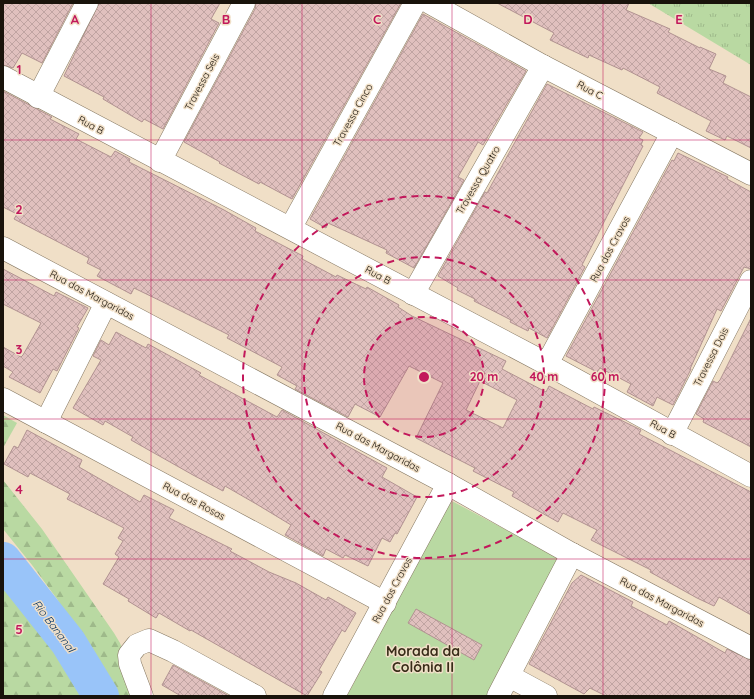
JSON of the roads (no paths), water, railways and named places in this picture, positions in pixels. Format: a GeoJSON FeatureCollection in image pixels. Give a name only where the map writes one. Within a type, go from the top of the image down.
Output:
{"type":"FeatureCollection","features":[{"type":"Feature","properties":{"kind":"street"},"geometry":{"type":"LineString","coordinates":[[38,97],[87,3]]}},
{"type":"Feature","properties":{"kind":"street","name":"Travessa Seis"},"geometry":{"type":"LineString","coordinates":[[160,161],[244,3]]}},
{"type":"Feature","properties":{"kind":"street","name":"Travessa Cinco"},"geometry":{"type":"LineString","coordinates":[[290,227],[415,3]]}},
{"type":"Feature","properties":{"kind":"street","name":"Rua C"},"geometry":{"type":"LineString","coordinates":[[430,3],[543,66],[751,174]]}},
{"type":"Feature","properties":{"kind":"street","name":"Travessa Quatro"},"geometry":{"type":"LineString","coordinates":[[413,294],[543,66]]}},
{"type":"Feature","properties":{"kind":"street","name":"Rua B"},"geometry":{"type":"LineString","coordinates":[[3,77],[38,97],[290,227],[413,294],[547,364],[672,434],[751,476]]}},
{"type":"Feature","properties":{"kind":"street","name":"Rua dos Cravos"},"geometry":{"type":"LineString","coordinates":[[547,364],[672,133]]}},
{"type":"Feature","properties":{"kind":"street","name":"Rua das Margaridas"},"geometry":{"type":"LineString","coordinates":[[3,248],[448,484],[572,554],[751,648]]}},
{"type":"Feature","properties":{"kind":"street","name":"Travessa Dois"},"geometry":{"type":"LineString","coordinates":[[672,434],[751,281]]}},
{"type":"Feature","properties":{"kind":"street"},"geometry":{"type":"LineString","coordinates":[[46,422],[106,302]]}},
{"type":"Feature","properties":{"kind":"street","name":"Rua das Rosas"},"geometry":{"type":"LineString","coordinates":[[3,399],[385,603]]}},
{"type":"Feature","properties":{"kind":"street","name":"Rua dos Cravos"},"geometry":{"type":"LineString","coordinates":[[334,696],[448,484]]}},
{"type":"Feature","properties":{"kind":"street"},"geometry":{"type":"LineString","coordinates":[[498,696],[572,554]]}},
{"type":"Feature","properties":{"kind":"street"},"geometry":{"type":"LineString","coordinates":[[142,696],[129,658],[130,651],[136,645],[144,641],[153,641],[255,696]]}},
{"type":"Feature","properties":{"kind":"street"},"geometry":{"type":"LineString","coordinates":[[509,676],[546,696]]}},
{"type":"Feature","properties":{"kind":"waterway","name":"Rio Bananal"},"geometry":{"type":"LineString","coordinates":[[3,560],[68,642],[101,696]]}},
{"type":"Feature","properties":{"kind":"district","name":"Morada da Colônia II"},"geometry":{"type":"Point","coordinates":[423,660]}}]}
